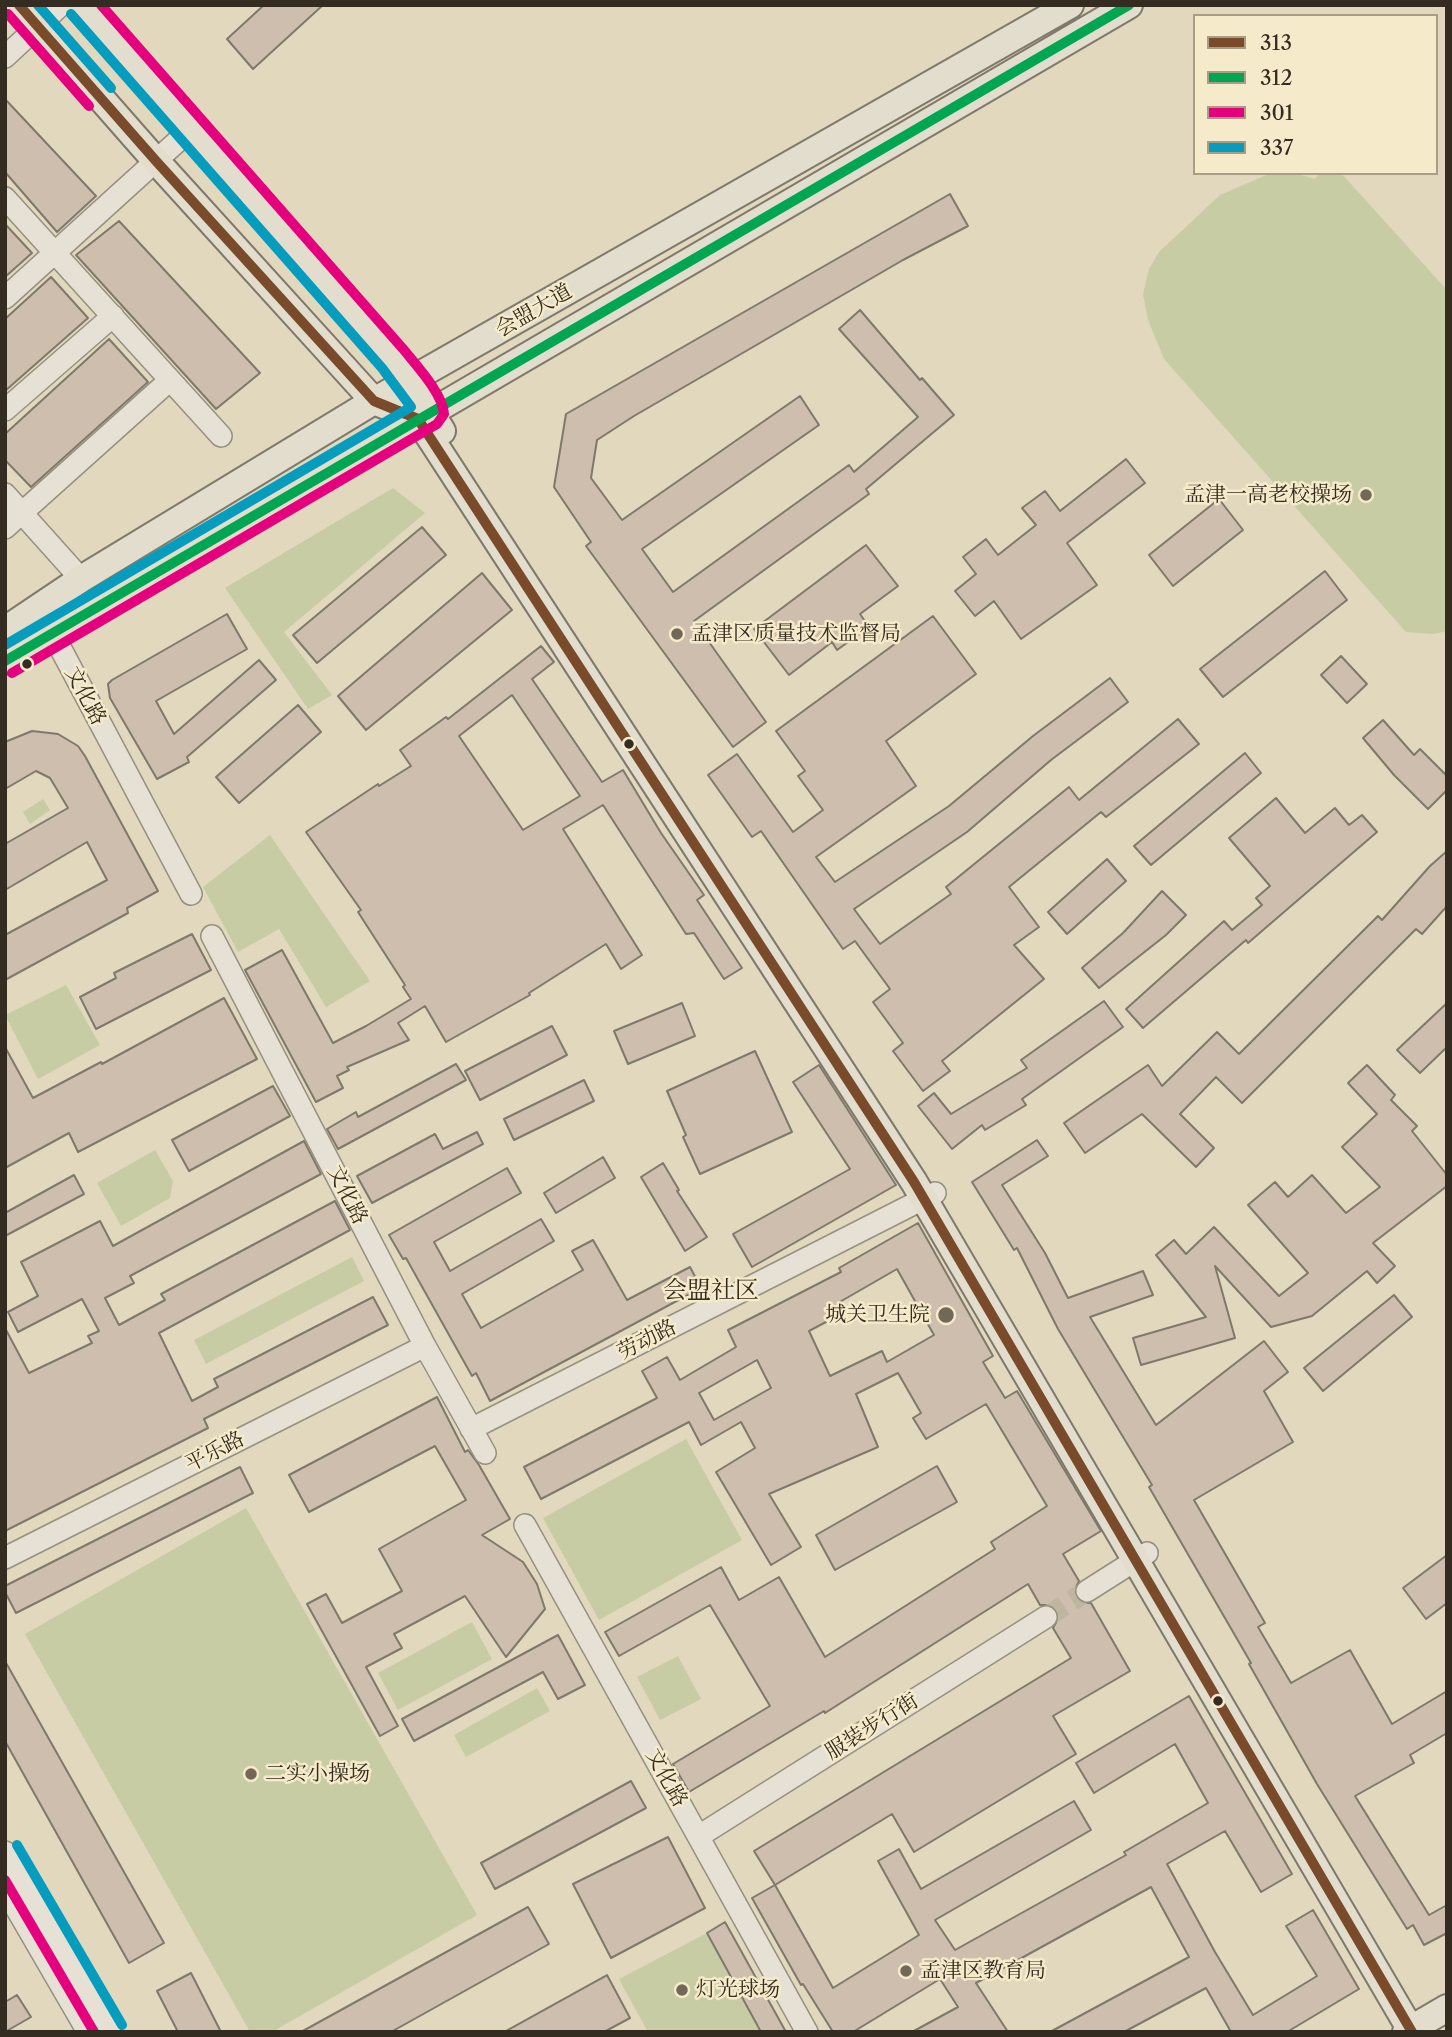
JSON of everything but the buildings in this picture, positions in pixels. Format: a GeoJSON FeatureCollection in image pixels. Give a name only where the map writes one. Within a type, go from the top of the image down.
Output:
{"type":"FeatureCollection","features":[{"type":"Feature","properties":{"kind":"main road"},"geometry":{"type":"LineString","coordinates":[[19,5],[156,161],[374,401],[424,415]]}},
{"type":"Feature","properties":{"kind":"main road"},"geometry":{"type":"LineString","coordinates":[[82,5],[411,381],[424,415],[930,1196],[1147,1553],[1415,2029]]}},
{"type":"Feature","properties":{"kind":"main road","name":"会盟大道"},"geometry":{"type":"LineString","coordinates":[[5,631],[81,579],[374,401],[1070,5]]}},
{"type":"Feature","properties":{"kind":"main road","name":"会盟大道"},"geometry":{"type":"LineString","coordinates":[[5,661],[1129,5]]}},
{"type":"Feature","properties":{"kind":"main road"},"geometry":{"type":"LineString","coordinates":[[930,1196],[1415,2029]]}},
{"type":"Feature","properties":{"kind":"main road"},"geometry":{"type":"LineString","coordinates":[[1415,2029],[1447,2008]]}},
{"type":"Feature","properties":{"kind":"street"},"geometry":{"type":"LineString","coordinates":[[5,57],[61,5]]}},
{"type":"Feature","properties":{"kind":"street"},"geometry":{"type":"LineString","coordinates":[[5,298],[191,129]]}},
{"type":"Feature","properties":{"kind":"street"},"geometry":{"type":"LineString","coordinates":[[5,198],[222,436]]}},
{"type":"Feature","properties":{"kind":"street"},"geometry":{"type":"LineString","coordinates":[[5,410],[113,316]]}},
{"type":"Feature","properties":{"kind":"street"},"geometry":{"type":"LineString","coordinates":[[5,528],[170,380]]}},
{"type":"Feature","properties":{"kind":"street"},"geometry":{"type":"LineString","coordinates":[[5,494],[81,579]]}},
{"type":"Feature","properties":{"kind":"street","name":"文化路"},"geometry":{"type":"LineString","coordinates":[[39,609],[191,894]]}},
{"type":"Feature","properties":{"kind":"street","name":"文化路"},"geometry":{"type":"LineString","coordinates":[[212,936],[425,1346],[485,1453]]}},
{"type":"Feature","properties":{"kind":"street","name":"劳动路"},"geometry":{"type":"LineString","coordinates":[[471,1429],[930,1196]]}},
{"type":"Feature","properties":{"kind":"street","name":"平乐路"},"geometry":{"type":"LineString","coordinates":[[5,1558],[425,1346]]}},
{"type":"Feature","properties":{"kind":"street","name":"文化路"},"geometry":{"type":"LineString","coordinates":[[525,1525],[807,2032]]}},
{"type":"Feature","properties":{"kind":"street"},"geometry":{"type":"LineString","coordinates":[[1087,1591],[1147,1553]]}},
{"type":"Feature","properties":{"kind":"street","name":"服装步行街"},"geometry":{"type":"LineString","coordinates":[[699,1836],[1046,1617]]}},
{"type":"Feature","properties":{"kind":"street"},"geometry":{"type":"LineString","coordinates":[[5,1852],[110,2032]]}},
{"type":"Feature","properties":{"kind":"street"},"geometry":{"type":"LineString","coordinates":[[5,1889],[88,2032]]}},
{"type":"Feature","properties":{"kind":"green space","name":"孟津一高老校操场"},"geometry":{"type":"Polygon","coordinates":[[[1266,175],[1301,175],[1315,179],[1318,175],[1343,175],[1447,290],[1447,631],[1433,634],[1406,632],[1164,359],[1148,320],[1143,294],[1149,269],[1159,252],[1220,195],[1266,175]]]}},
{"type":"Feature","properties":{"kind":"green space"},"geometry":{"type":"Polygon","coordinates":[[[393,488],[425,513],[284,632],[332,695],[308,709],[225,588],[393,488]]]}},
{"type":"Feature","properties":{"kind":"green space"},"geometry":{"type":"Polygon","coordinates":[[[43,799],[50,810],[30,824],[23,812],[43,799]]]}},
{"type":"Feature","properties":{"kind":"green space"},"geometry":{"type":"Polygon","coordinates":[[[270,835],[370,981],[326,1007],[279,929],[238,952],[203,887],[270,835]]]}},
{"type":"Feature","properties":{"kind":"green space"},"geometry":{"type":"Polygon","coordinates":[[[66,985],[100,1045],[38,1079],[5,1015],[66,985]]]}},
{"type":"Feature","properties":{"kind":"green space"},"geometry":{"type":"Polygon","coordinates":[[[155,1150],[173,1181],[170,1198],[121,1226],[97,1183],[155,1150]]]}},
{"type":"Feature","properties":{"kind":"green space"},"geometry":{"type":"Polygon","coordinates":[[[352,1257],[364,1281],[206,1364],[194,1340],[352,1257]]]}},
{"type":"Feature","properties":{"kind":"green space"},"geometry":{"type":"Polygon","coordinates":[[[686,1439],[742,1540],[599,1620],[543,1518],[686,1439]]]}},
{"type":"Feature","properties":{"kind":"green space","name":"二实小操场"},"geometry":{"type":"Polygon","coordinates":[[[246,1508],[477,1915],[272,2032],[250,2032],[25,1634],[246,1508]]]}},
{"type":"Feature","properties":{"kind":"green space"},"geometry":{"type":"Polygon","coordinates":[[[472,1622],[492,1659],[398,1710],[378,1673],[472,1622]]]}},
{"type":"Feature","properties":{"kind":"green space"},"geometry":{"type":"Polygon","coordinates":[[[678,1656],[701,1699],[660,1720],[637,1677],[678,1656]]]}},
{"type":"Feature","properties":{"kind":"green space"},"geometry":{"type":"Polygon","coordinates":[[[537,1688],[550,1711],[466,1757],[454,1735],[537,1688]]]}},
{"type":"Feature","properties":{"kind":"green space","name":"灯光球场"},"geometry":{"type":"Polygon","coordinates":[[[707,1933],[761,2032],[648,2032],[619,1979],[707,1933]]]}},
{"type":"Feature","properties":{"kind":"tunnel"},"geometry":{"type":"LineString","coordinates":[[1046,1617],[1087,1591]]}},
{"type":"Feature","properties":{"kind":"transit line","name":"313"},"geometry":{"type":"LineString","coordinates":[[19,5],[156,161],[374,401],[418,419],[914,1182],[1412,2032]]}},
{"type":"Feature","properties":{"kind":"transit line","name":"337"},"geometry":{"type":"LineString","coordinates":[[38,5],[111,88]]}},
{"type":"Feature","properties":{"kind":"transit line","name":"301"},"geometry":{"type":"LineString","coordinates":[[12,673],[437,424],[444,414],[434,389],[404,350],[101,5]]}},
{"type":"Feature","properties":{"kind":"transit line","name":"312"},"geometry":{"type":"LineString","coordinates":[[5,661],[1129,5]]}},
{"type":"Feature","properties":{"kind":"transit line","name":"301"},"geometry":{"type":"LineString","coordinates":[[8,14],[89,106]]}},
{"type":"Feature","properties":{"kind":"transit line","name":"337"},"geometry":{"type":"LineString","coordinates":[[5,645],[411,407],[382,368],[71,14]]}},
{"type":"Feature","properties":{"kind":"transit line","name":"337"},"geometry":{"type":"LineString","coordinates":[[17,1845],[122,2025]]}},
{"type":"Feature","properties":{"kind":"transit line","name":"301"},"geometry":{"type":"LineString","coordinates":[[5,1880],[94,2032]]}},
{"type":"Feature","properties":{"kind":"place","name":"孟津一高老校操场"},"geometry":{"type":"Point","coordinates":[1366,495]}},
{"type":"Feature","properties":{"kind":"place","name":"孟津区质量技术监督局"},"geometry":{"type":"Point","coordinates":[677,634]}},
{"type":"Feature","properties":{"kind":"place","name":"城关卫生院"},"geometry":{"type":"Point","coordinates":[946,1315]}},
{"type":"Feature","properties":{"kind":"place","name":"二实小操场"},"geometry":{"type":"Point","coordinates":[251,1774]}},
{"type":"Feature","properties":{"kind":"place","name":"孟津区教育局"},"geometry":{"type":"Point","coordinates":[906,1971]}},
{"type":"Feature","properties":{"kind":"place","name":"灯光球场"},"geometry":{"type":"Point","coordinates":[682,1990]}},
{"type":"Feature","properties":{"kind":"district","name":"会盟社区"},"geometry":{"type":"Point","coordinates":[711,1291]}}]}
